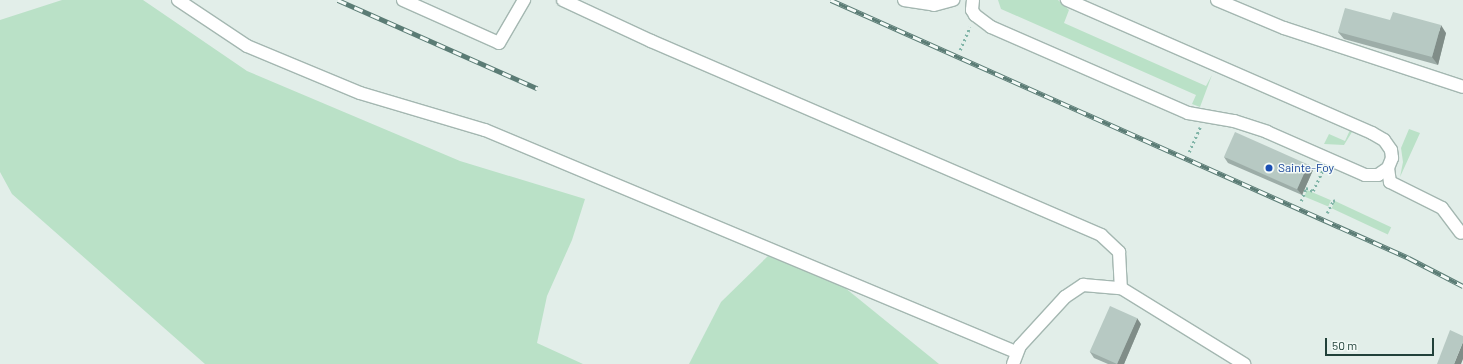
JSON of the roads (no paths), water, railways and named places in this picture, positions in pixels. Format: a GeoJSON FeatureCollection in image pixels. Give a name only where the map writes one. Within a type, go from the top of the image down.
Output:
{"type":"FeatureCollection","features":[{"type":"Feature","properties":{"kind":"lane"},"geometry":{"type":"LineString","coordinates":[[178,0],[247,46],[360,93],[485,130],[1014,358],[1065,297],[1083,285],[1122,288],[1244,364]]}},
{"type":"Feature","properties":{"kind":"lane"},"geometry":{"type":"LineString","coordinates":[[403,0],[498,42],[524,0]]}},
{"type":"Feature","properties":{"kind":"lane"},"geometry":{"type":"LineString","coordinates":[[562,0],[651,42],[1101,235],[1119,252],[1122,288]]}},
{"type":"Feature","properties":{"kind":"lane"},"geometry":{"type":"LineString","coordinates":[[904,0],[922,4],[949,2]]}},
{"type":"Feature","properties":{"kind":"lane"},"geometry":{"type":"LineString","coordinates":[[973,0],[975,15],[991,27],[1188,113],[1204,118],[1246,124],[1365,175],[1378,175],[1388,168]]}},
{"type":"Feature","properties":{"kind":"lane"},"geometry":{"type":"LineString","coordinates":[[1067,0],[1372,133],[1384,140],[1391,150],[1392,158],[1388,168],[1390,182],[1442,208],[1461,233]]}},
{"type":"Feature","properties":{"kind":"lane"},"geometry":{"type":"LineString","coordinates":[[1217,0],[1284,28],[1463,87]]}},
{"type":"Feature","properties":{"kind":"railway"},"geometry":{"type":"LineString","coordinates":[[338,0],[537,88]]}},
{"type":"Feature","properties":{"kind":"railway"},"geometry":{"type":"LineString","coordinates":[[831,0],[1409,258],[1463,286]]}},
{"type":"Feature","properties":{"kind":"place","name":"Sainte-Foy"},"geometry":{"type":"Point","coordinates":[1269,168]}}]}
